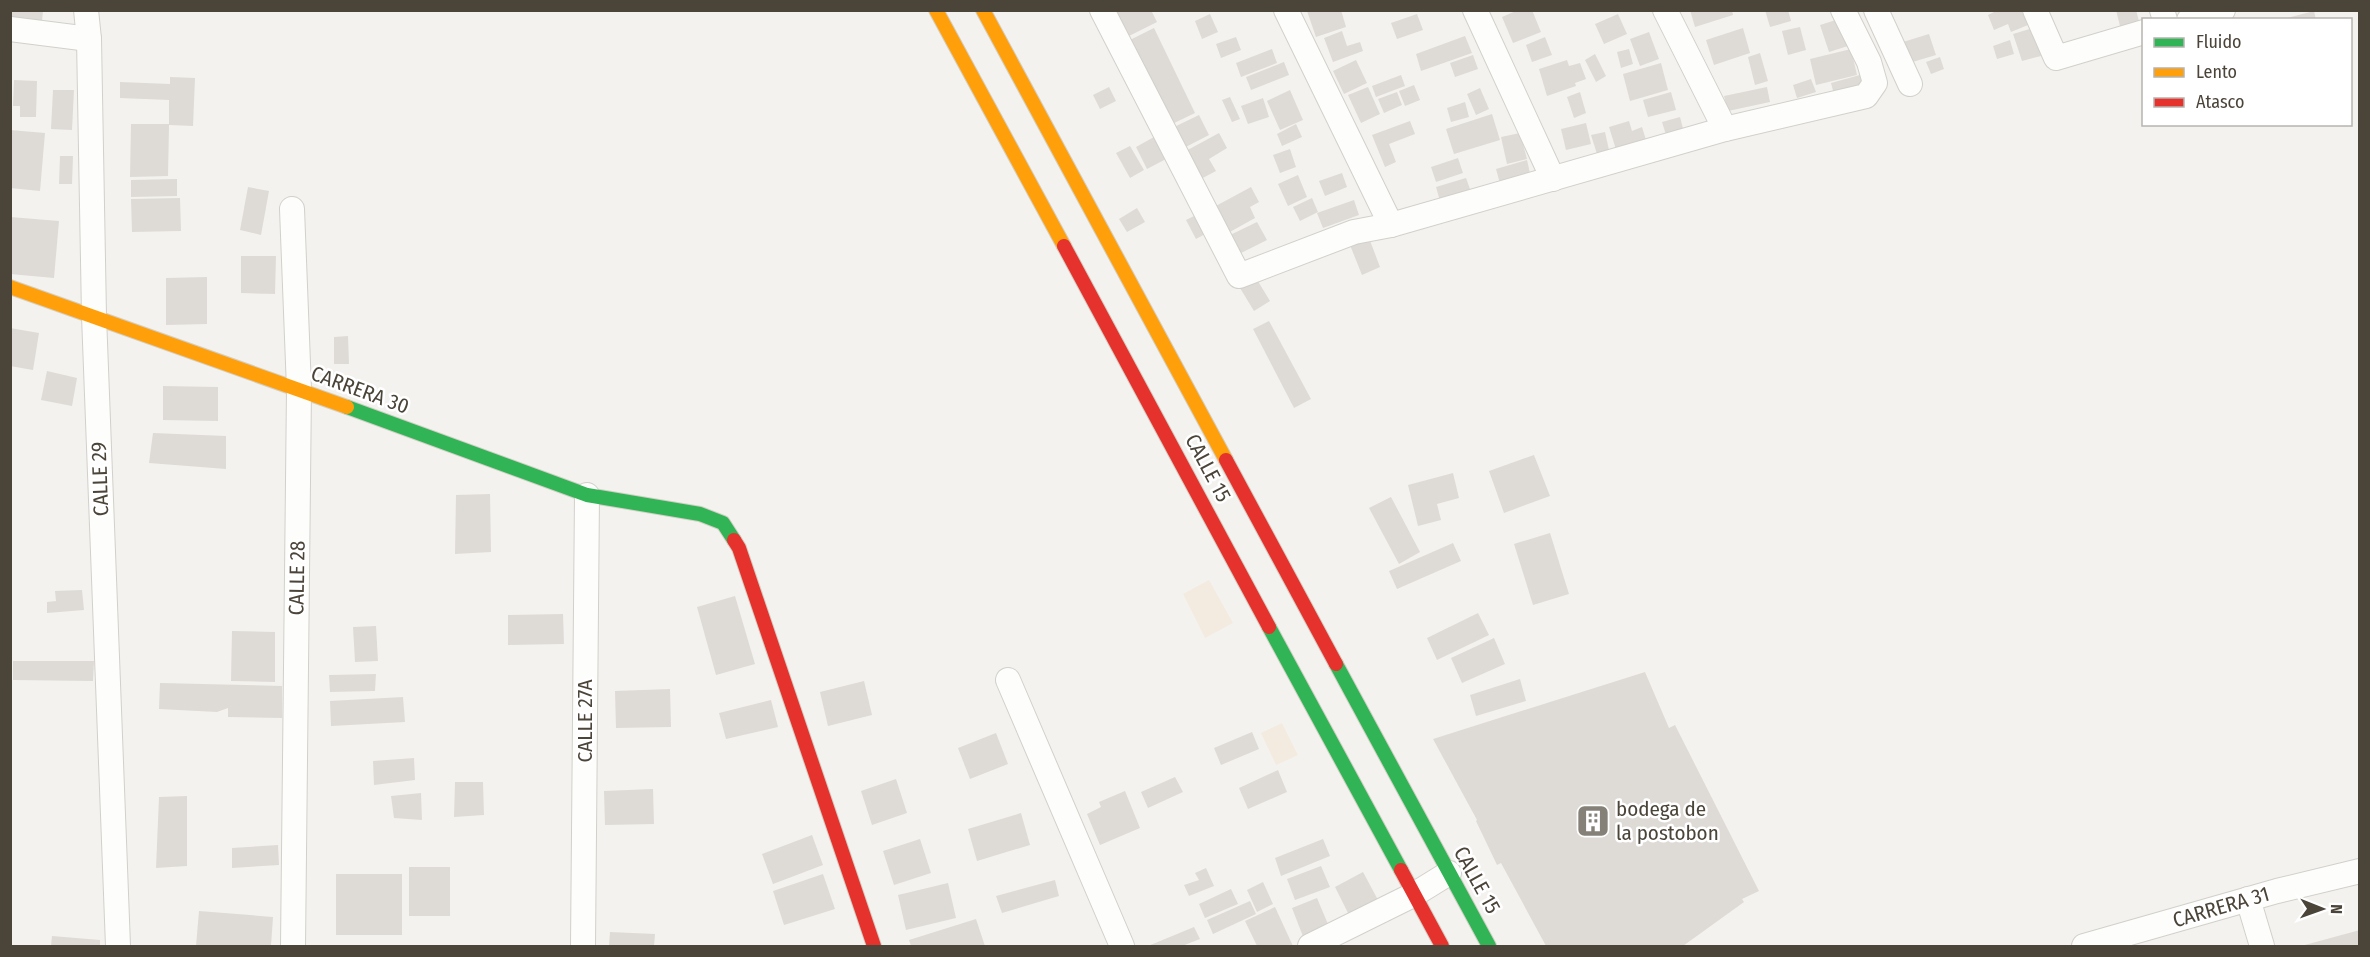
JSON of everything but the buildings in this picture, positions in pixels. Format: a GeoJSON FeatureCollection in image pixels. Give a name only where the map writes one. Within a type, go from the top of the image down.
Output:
{"type":"FeatureCollection","features":[{"type":"Feature","properties":{"kind":"main road","name":"CALLE 15"},"geometry":{"type":"LineString","coordinates":[[936,10],[1442,946]]}},
{"type":"Feature","properties":{"kind":"main road","name":"CALLE 15"},"geometry":{"type":"LineString","coordinates":[[983,10],[1489,946]]}},
{"type":"Feature","properties":{"kind":"main road","name":"CARRERA 30"},"geometry":{"type":"LineString","coordinates":[[10,287],[299,389],[587,495],[700,514],[723,523],[739,548],[874,946]]}},
{"type":"Feature","properties":{"kind":"street","name":"CALLE 29"},"geometry":{"type":"LineString","coordinates":[[86,10],[89,39],[94,316],[118,946]]}},
{"type":"Feature","properties":{"kind":"street"},"geometry":{"type":"LineString","coordinates":[[1102,10],[1239,276],[1354,232],[1391,225],[1725,129],[1866,96],[1875,83],[1869,62],[1843,10]]}},
{"type":"Feature","properties":{"kind":"street"},"geometry":{"type":"LineString","coordinates":[[1287,10],[1391,225]]}},
{"type":"Feature","properties":{"kind":"street"},"geometry":{"type":"LineString","coordinates":[[1475,10],[1553,179]]}},
{"type":"Feature","properties":{"kind":"street"},"geometry":{"type":"LineString","coordinates":[[1665,10],[1725,129]]}},
{"type":"Feature","properties":{"kind":"street"},"geometry":{"type":"LineString","coordinates":[[1876,10],[1910,84]]}},
{"type":"Feature","properties":{"kind":"street"},"geometry":{"type":"LineString","coordinates":[[2035,10],[2056,58],[2142,33]]}},
{"type":"Feature","properties":{"kind":"street"},"geometry":{"type":"LineString","coordinates":[[2196,18],[2223,10]]}},
{"type":"Feature","properties":{"kind":"street"},"geometry":{"type":"LineString","coordinates":[[10,29],[89,39]]}},
{"type":"Feature","properties":{"kind":"street","name":"CALLE 28"},"geometry":{"type":"LineString","coordinates":[[292,209],[299,389],[293,946]]}},
{"type":"Feature","properties":{"kind":"street","name":"CALLE 27A"},"geometry":{"type":"LineString","coordinates":[[583,946],[587,495]]}},
{"type":"Feature","properties":{"kind":"street"},"geometry":{"type":"LineString","coordinates":[[1008,680],[1122,946]]}},
{"type":"Feature","properties":{"kind":"street","name":"CARRERA 31"},"geometry":{"type":"LineString","coordinates":[[2084,946],[2248,899],[2360,872]]}},
{"type":"Feature","properties":{"kind":"street"},"geometry":{"type":"LineString","coordinates":[[1310,946],[1415,894],[1449,873]]}},
{"type":"Feature","properties":{"kind":"street"},"geometry":{"type":"LineString","coordinates":[[2248,899],[2262,946]]}},
{"type":"Feature","properties":{"kind":"shaded area"},"geometry":{"type":"Polygon","coordinates":[[[1209,580],[1233,623],[1205,638],[1183,594],[1209,580]]]}},
{"type":"Feature","properties":{"kind":"shaded area"},"geometry":{"type":"Polygon","coordinates":[[[1282,723],[1298,755],[1276,765],[1261,733],[1282,723]]]}},
{"type":"Feature","properties":{"kind":"traffic: fast"},"geometry":{"type":"LineString","coordinates":[[347,407],[587,495],[700,514],[723,523],[734,540]]}},
{"type":"Feature","properties":{"kind":"traffic: fast"},"geometry":{"type":"LineString","coordinates":[[1269,627],[1401,870]]}},
{"type":"Feature","properties":{"kind":"traffic: fast"},"geometry":{"type":"LineString","coordinates":[[1336,664],[1489,946]]}},
{"type":"Feature","properties":{"kind":"traffic: slow"},"geometry":{"type":"LineString","coordinates":[[936,10],[1064,246]]}},
{"type":"Feature","properties":{"kind":"traffic: slow"},"geometry":{"type":"LineString","coordinates":[[983,10],[1226,460]]}},
{"type":"Feature","properties":{"kind":"traffic: slow"},"geometry":{"type":"LineString","coordinates":[[10,287],[347,407]]}},
{"type":"Feature","properties":{"kind":"traffic: jam"},"geometry":{"type":"LineString","coordinates":[[1064,246],[1269,627]]}},
{"type":"Feature","properties":{"kind":"traffic: jam"},"geometry":{"type":"LineString","coordinates":[[1226,460],[1336,664]]}},
{"type":"Feature","properties":{"kind":"traffic: jam"},"geometry":{"type":"LineString","coordinates":[[734,540],[739,548],[874,946]]}},
{"type":"Feature","properties":{"kind":"traffic: jam"},"geometry":{"type":"LineString","coordinates":[[1401,870],[1442,946]]}},
{"type":"Feature","properties":{"kind":"place","name":"bodega de la postobon"},"geometry":{"type":"Point","coordinates":[1593,821]}}]}
